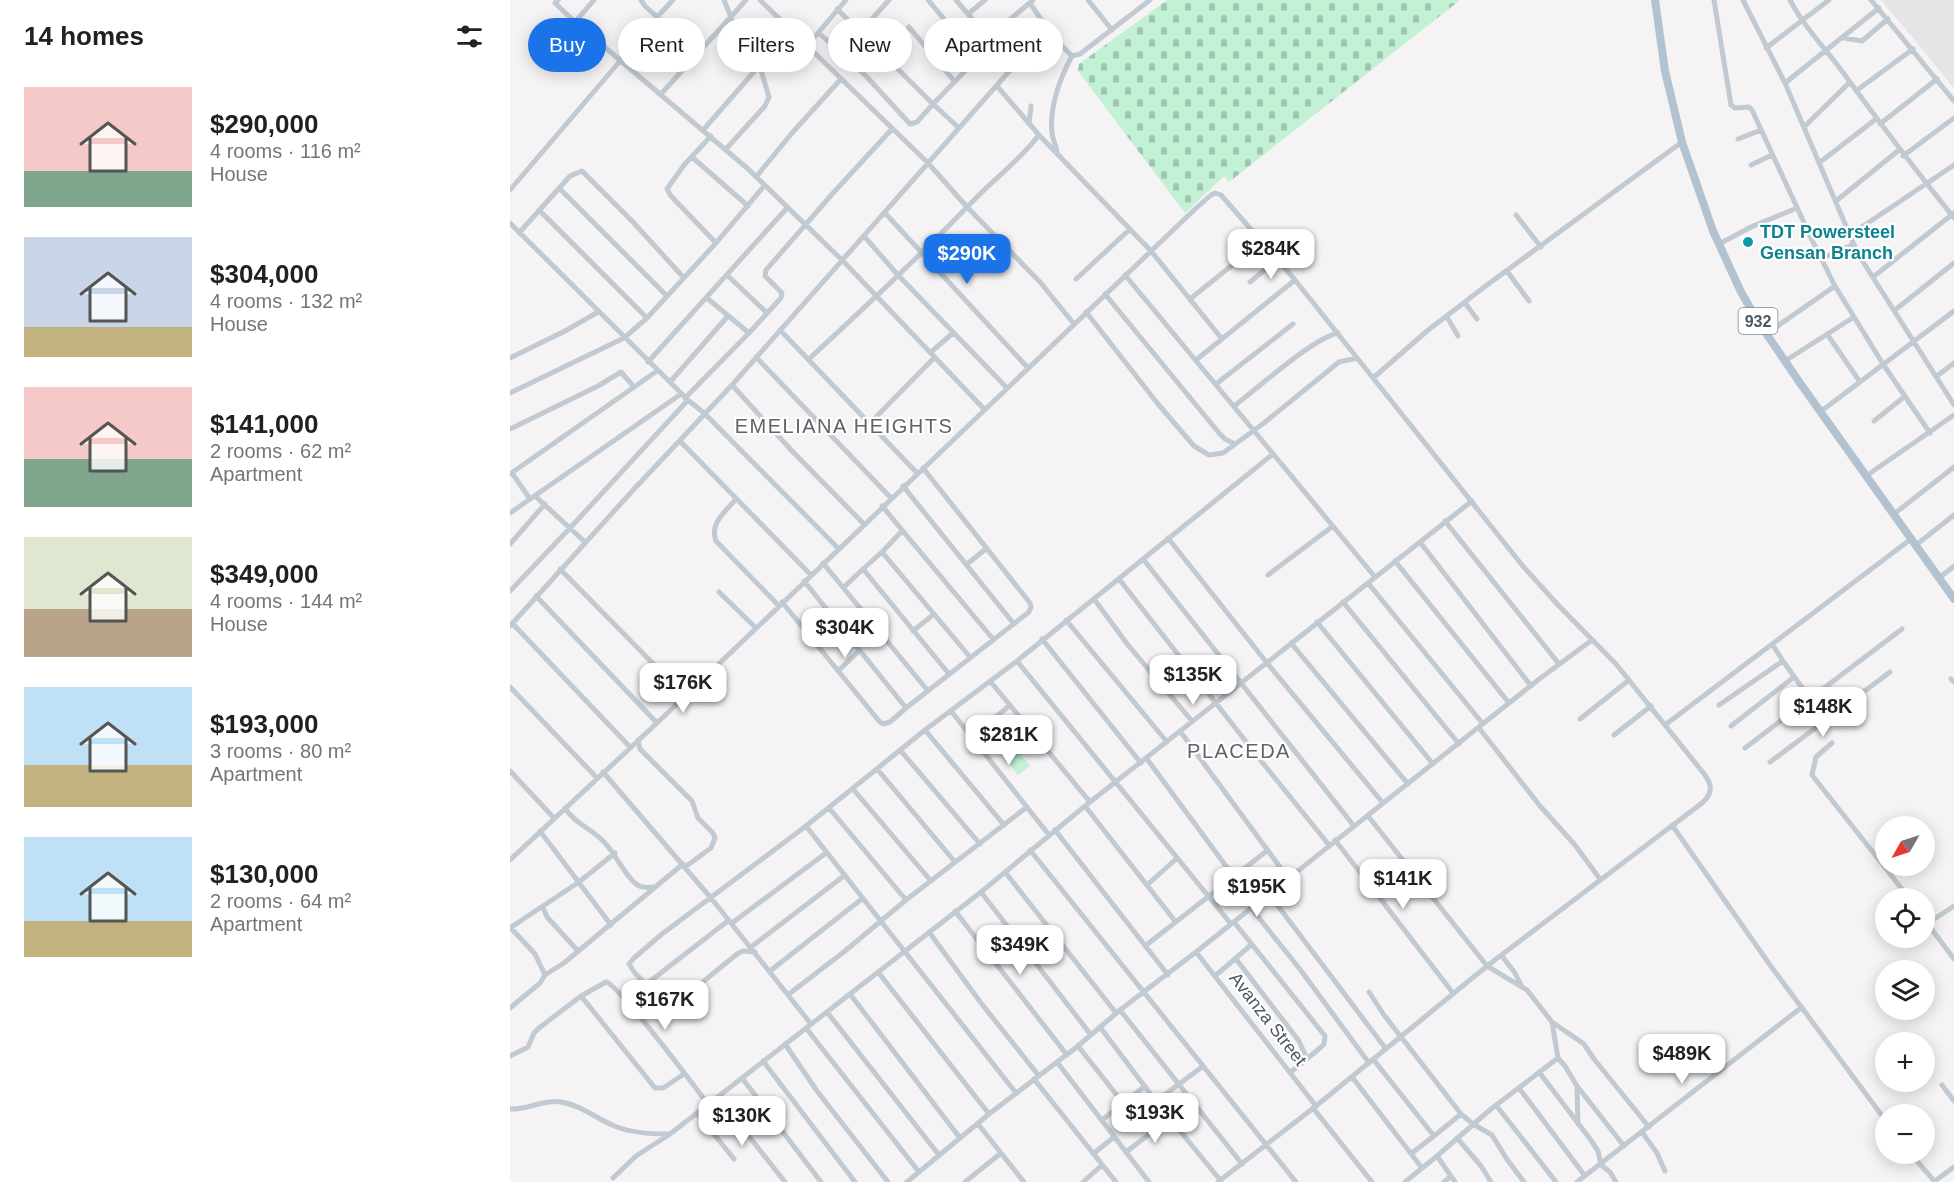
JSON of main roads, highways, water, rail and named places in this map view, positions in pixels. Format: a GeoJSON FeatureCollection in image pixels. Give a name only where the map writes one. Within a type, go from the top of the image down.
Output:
{"type":"FeatureCollection","features":[{"type":"Feature","properties":{"kind":"main road","name":"932"},"geometry":{"type":"LineString","coordinates":[[1655,0],[1665,71],[1682,142],[1719,244],[1741,292],[1785,362],[1954,599]]}},
{"type":"Feature","properties":{"kind":"place","name":"TDT Powersteel Gensan Branch"},"geometry":{"type":"Point","coordinates":[1748,242]}},
{"type":"Feature","properties":{"kind":"district","name":"EMELIANA HEIGHTS"},"geometry":{"type":"Point","coordinates":[844,426]}},
{"type":"Feature","properties":{"kind":"district","name":"PLACEDA"},"geometry":{"type":"Point","coordinates":[1239,751]}}]}
